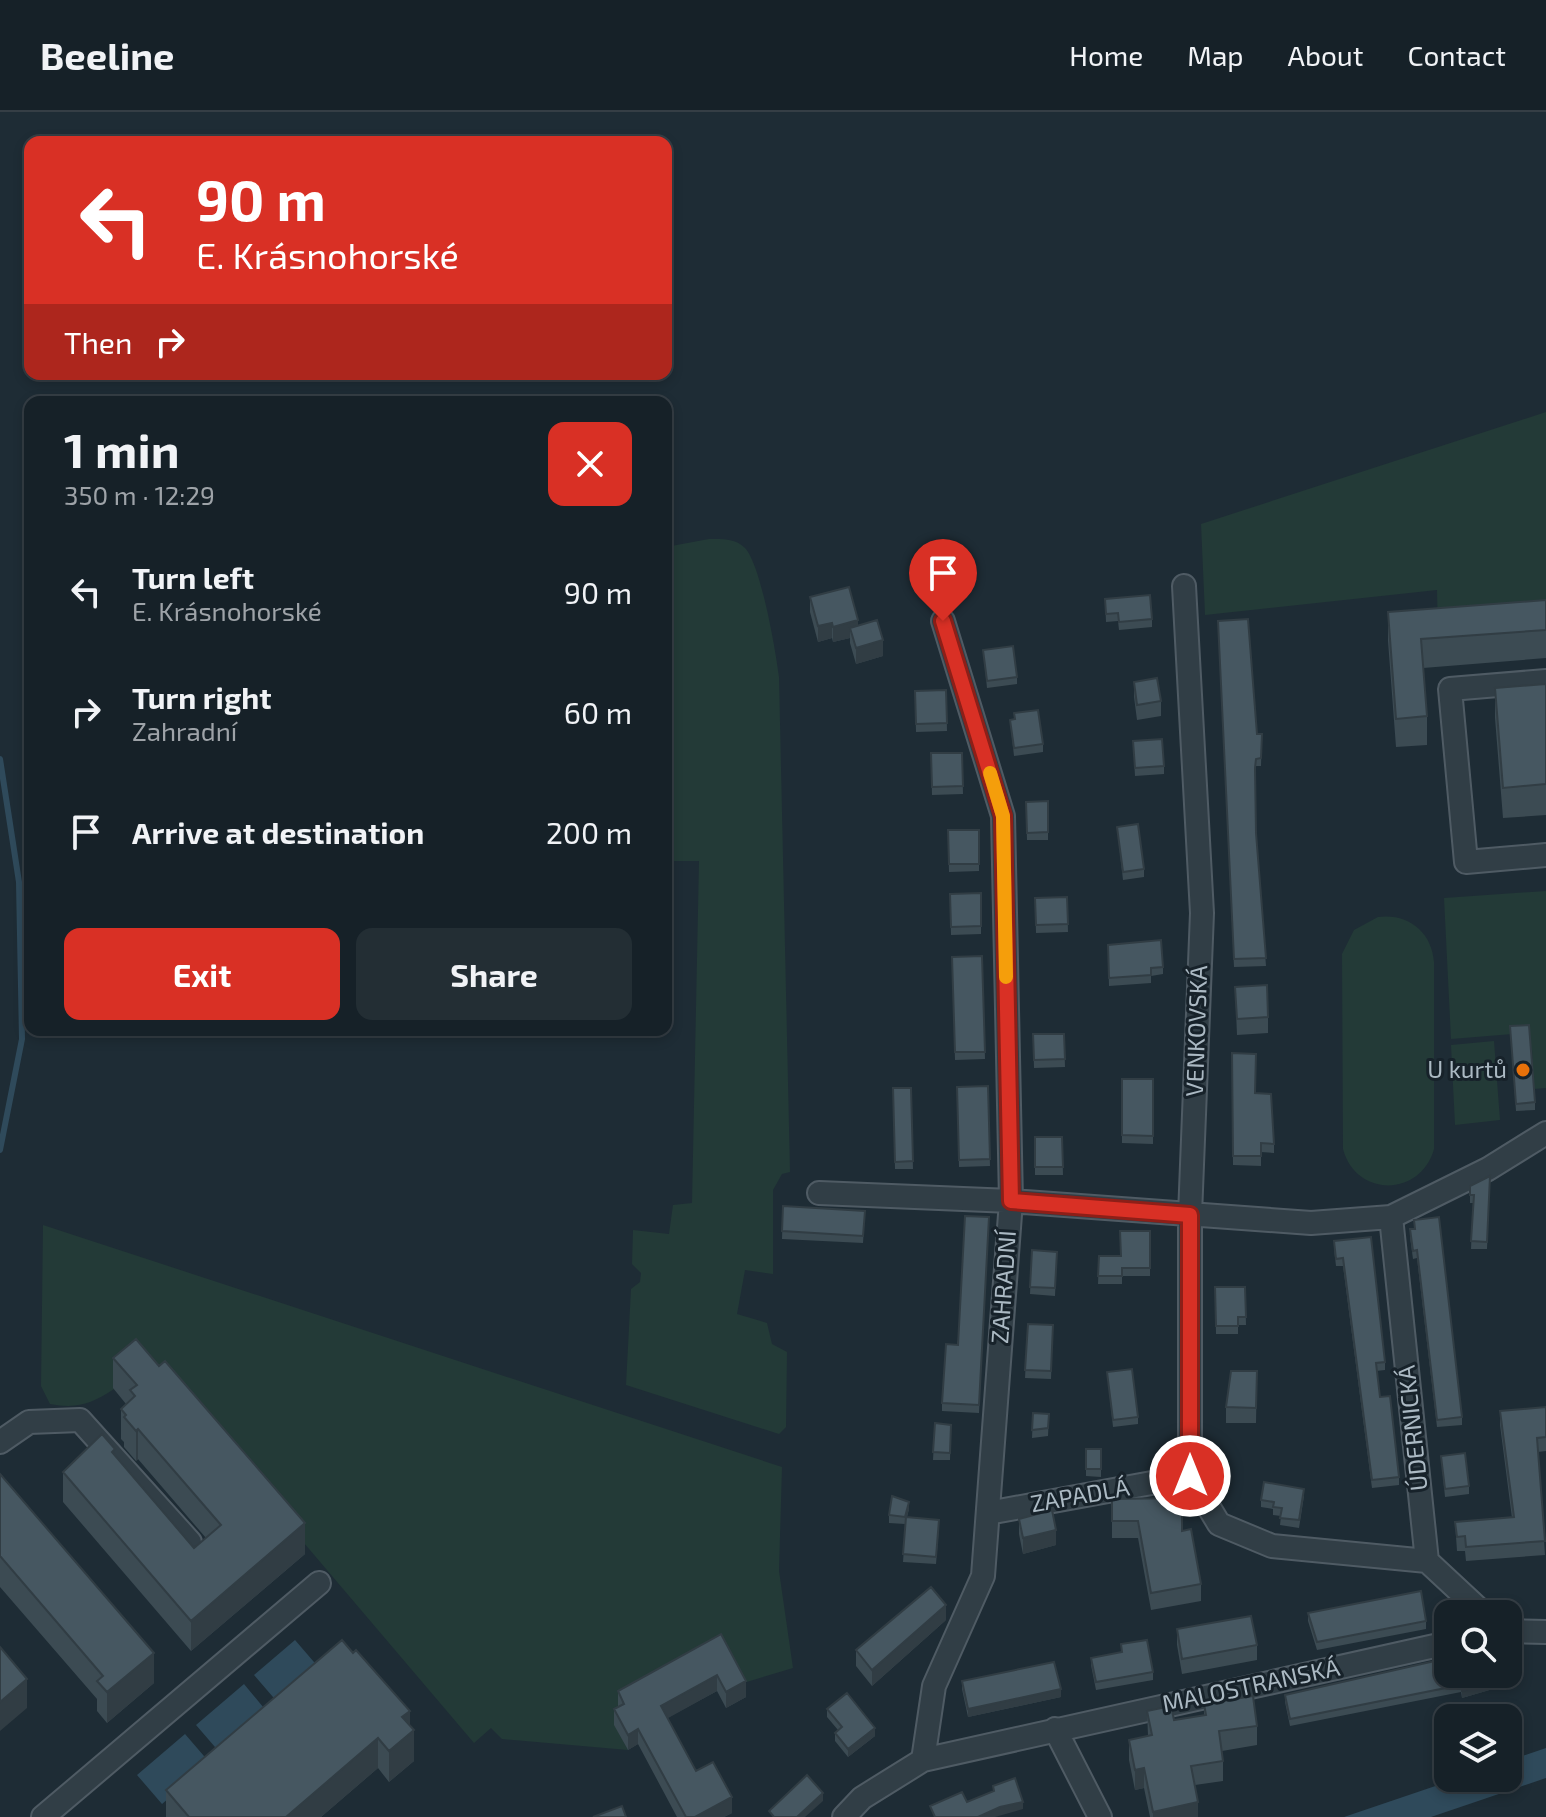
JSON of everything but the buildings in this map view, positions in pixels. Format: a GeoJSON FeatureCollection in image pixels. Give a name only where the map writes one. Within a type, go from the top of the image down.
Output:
{"type":"FeatureCollection","features":[{"type":"Feature","properties":{"kind":"street","name":"VENKOVSKÁ"},"geometry":{"type":"LineString","coordinates":[[1184,586],[1202,913],[1190,1215],[1190,1476]]}},
{"type":"Feature","properties":{"kind":"street","name":"ZAHRADNÍ"},"geometry":{"type":"LineString","coordinates":[[923,1760],[934,1686],[983,1576],[1011,1201],[1003,816],[943,621]]}},
{"type":"Feature","properties":{"kind":"street"},"geometry":{"type":"LineString","coordinates":[[1546,681],[1450,689],[1466,862],[1546,855]]}},
{"type":"Feature","properties":{"kind":"street"},"geometry":{"type":"LineString","coordinates":[[819,1193],[1011,1201],[1311,1223],[1391,1217],[1488,1169],[1546,1133]]}},
{"type":"Feature","properties":{"kind":"street","name":"ÚDERNICKÁ"},"geometry":{"type":"LineString","coordinates":[[1391,1217],[1427,1561]]}},
{"type":"Feature","properties":{"kind":"street"},"geometry":{"type":"LineString","coordinates":[[0,1442],[29,1422],[80,1420],[190,1542]]}},
{"type":"Feature","properties":{"kind":"street"},"geometry":{"type":"LineString","coordinates":[[1190,1476],[1219,1524],[1272,1546],[1427,1561],[1469,1600]]}},
{"type":"Feature","properties":{"kind":"street","name":"ZAPADLÁ"},"geometry":{"type":"LineString","coordinates":[[988,1513],[1190,1476]]}},
{"type":"Feature","properties":{"kind":"street"},"geometry":{"type":"LineString","coordinates":[[43,1817],[319,1583]]}},
{"type":"Feature","properties":{"kind":"street"},"geometry":{"type":"LineString","coordinates":[[1522,1631],[1546,1632]]}},
{"type":"Feature","properties":{"kind":"street","name":"MALOSTRANSKÁ"},"geometry":{"type":"LineString","coordinates":[[844,1817],[862,1798],[923,1760],[1434,1646]]}},
{"type":"Feature","properties":{"kind":"street"},"geometry":{"type":"LineString","coordinates":[[1055,1729],[1100,1817]]}},
{"type":"Feature","properties":{"kind":"green space"},"geometry":{"type":"Polygon","coordinates":[[[1546,412],[1546,628],[1438,637],[1437,590],[1205,615],[1201,524],[1546,412]]]}},
{"type":"Feature","properties":{"kind":"green space"},"geometry":{"type":"Polygon","coordinates":[[[709,539],[737,542],[745,548],[757,572],[779,677],[790,1172],[782,1174],[773,1190],[773,1274],[745,1270],[737,1314],[767,1323],[772,1344],[787,1352],[786,1427],[779,1434],[626,1385],[631,1289],[640,1282],[641,1273],[632,1264],[633,1230],[669,1234],[673,1205],[692,1203],[699,861],[672,861],[672,546],[709,539]]]}},
{"type":"Feature","properties":{"kind":"green space"},"geometry":{"type":"Polygon","coordinates":[[[1546,891],[1546,1088],[1534,1089],[1532,1050],[1525,1033],[1451,1039],[1444,898],[1546,891]]]}},
{"type":"Feature","properties":{"kind":"green space"},"geometry":{"type":"Polygon","coordinates":[[[1378,917],[1399,918],[1416,927],[1429,942],[1434,962],[1434,1149],[1427,1165],[1416,1176],[1403,1183],[1388,1185],[1374,1183],[1361,1176],[1350,1165],[1343,1149],[1342,954],[1354,930],[1378,917]]]}},
{"type":"Feature","properties":{"kind":"green space"},"geometry":{"type":"Polygon","coordinates":[[[1494,1041],[1500,1120],[1455,1125],[1451,1045],[1494,1041]]]}},
{"type":"Feature","properties":{"kind":"green space"},"geometry":{"type":"Polygon","coordinates":[[[43,1225],[782,1467],[779,1571],[793,1668],[740,1684],[721,1650],[615,1725],[628,1750],[502,1739],[491,1728],[474,1743],[304,1543],[114,1389],[84,1404],[50,1404],[41,1386],[43,1225]]]}},
{"type":"Feature","properties":{"kind":"water"},"geometry":{"type":"Polygon","coordinates":[[[295,1640],[320,1669],[279,1704],[254,1675],[295,1640]]]}},
{"type":"Feature","properties":{"kind":"water"},"geometry":{"type":"Polygon","coordinates":[[[244,1684],[268,1713],[221,1754],[196,1725],[244,1684]]]}},
{"type":"Feature","properties":{"kind":"water"},"geometry":{"type":"Polygon","coordinates":[[[185,1734],[210,1763],[162,1804],[137,1775],[185,1734]]]}},
{"type":"Feature","properties":{"kind":"water"},"geometry":{"type":"Polygon","coordinates":[[[1546,1748],[1546,1778],[1522,1786],[1522,1756],[1546,1748]]]}},
{"type":"Feature","properties":{"kind":"water"},"geometry":{"type":"Polygon","coordinates":[[[1434,1786],[1434,1792],[1505,1792],[1431,1817],[1344,1817],[1434,1786]]]}},
{"type":"Feature","properties":{"kind":"waterway"},"geometry":{"type":"LineString","coordinates":[[0,759],[19,882],[22,1039],[0,1150]]}},
{"type":"Feature","properties":{"kind":"slow traffic"},"geometry":{"type":"LineString","coordinates":[[990,773],[1003,816],[1006,977]]}},
{"type":"Feature","properties":{"kind":"place","name":"U kurtů"},"geometry":{"type":"Point","coordinates":[1523,1070]}},
{"type":"Feature","properties":{"kind":"route"},"geometry":{"type":"LineString","coordinates":[[943,621],[1003,816],[1011,1201],[1190,1215],[1190,1476]]}}]}
